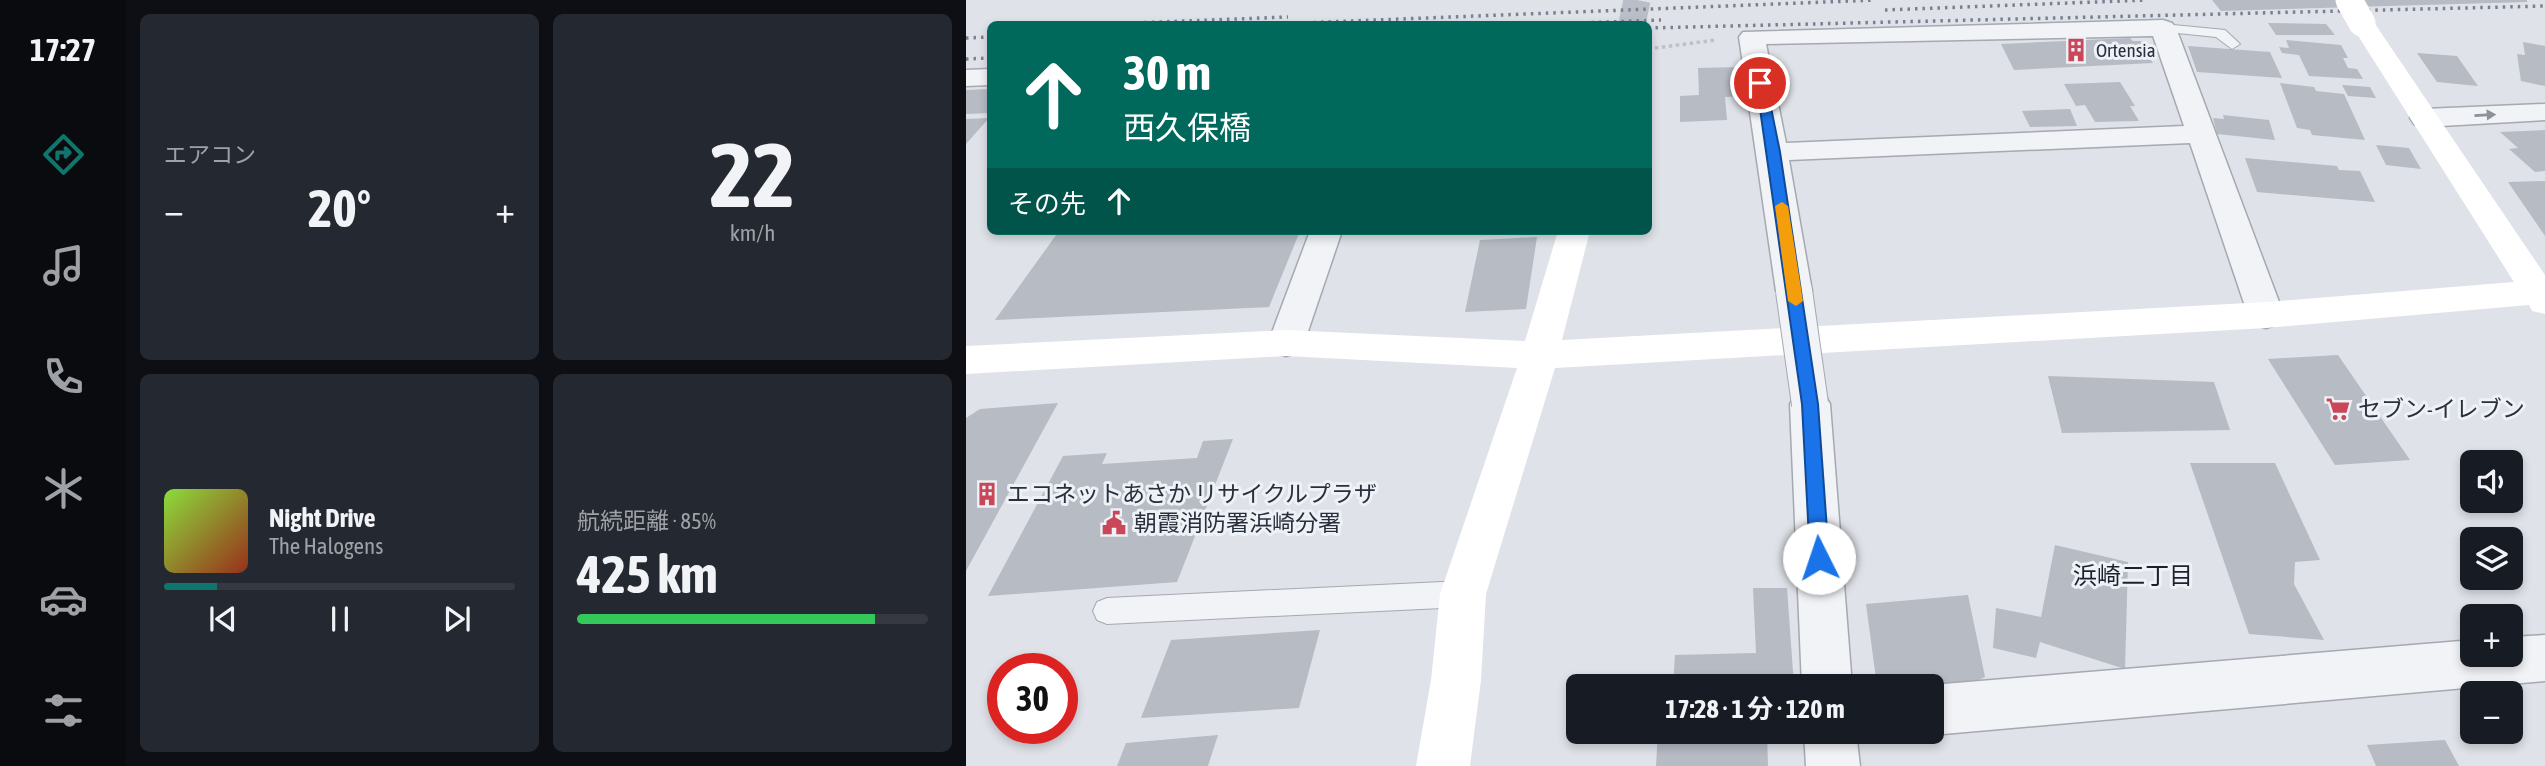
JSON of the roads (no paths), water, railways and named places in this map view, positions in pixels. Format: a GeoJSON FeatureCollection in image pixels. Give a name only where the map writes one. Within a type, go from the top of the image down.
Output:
{"type":"FeatureCollection","features":[{"type":"Feature","properties":{"kind":"street"},"geometry":{"type":"LineString","coordinates":[[966,360],[1286,342],[1540,355],[2266,315],[2543,295],[2355,11]]}},
{"type":"Feature","properties":{"kind":"street"},"geometry":{"type":"LineString","coordinates":[[1826,674],[1810,404],[1773,152],[1752,37],[2163,28],[2266,315]]}},
{"type":"Feature","properties":{"kind":"street"},"geometry":{"type":"LineString","coordinates":[[966,78],[987,77]]}},
{"type":"Feature","properties":{"kind":"street"},"geometry":{"type":"LineString","coordinates":[[2424,118],[2545,112]]}},
{"type":"Feature","properties":{"kind":"street"},"geometry":{"type":"LineString","coordinates":[[1773,152],[2202,134]]}},
{"type":"Feature","properties":{"kind":"street"},"geometry":{"type":"LineString","coordinates":[[1286,342],[1325,235]]}},
{"type":"Feature","properties":{"kind":"street"},"geometry":{"type":"LineString","coordinates":[[1443,766],[1457,680],[1463,594],[1540,355],[1573,235]]}},
{"type":"Feature","properties":{"kind":"street"},"geometry":{"type":"LineString","coordinates":[[1944,709],[2545,658]]}},
{"type":"Feature","properties":{"kind":"street"},"geometry":{"type":"LineString","coordinates":[[1831,744],[1833,766]]}},
{"type":"Feature","properties":{"kind":"lane"},"geometry":{"type":"LineString","coordinates":[[2163,28],[2220,33],[2232,44]]}},
{"type":"Feature","properties":{"kind":"lane"},"geometry":{"type":"LineString","coordinates":[[1107,611],[1463,594]]}},
{"type":"Feature","properties":{"kind":"tunnel"},"geometry":{"type":"LineString","coordinates":[[1633,21],[1637,0]]}},
{"type":"Feature","properties":{"kind":"railway"},"geometry":{"type":"LineString","coordinates":[[1351,21],[1875,0]]}},
{"type":"Feature","properties":{"kind":"railway"},"geometry":{"type":"LineString","coordinates":[[1885,10],[2147,0]]}},
{"type":"Feature","properties":{"kind":"railway"},"geometry":{"type":"LineString","coordinates":[[1652,28],[2545,6]]}},
{"type":"Feature","properties":{"kind":"railway"},"geometry":{"type":"LineString","coordinates":[[1185,21],[1288,17]]}},
{"type":"Feature","properties":{"kind":"railway"},"geometry":{"type":"LineString","coordinates":[[1634,21],[1661,20]]}},
{"type":"Feature","properties":{"kind":"railway"},"geometry":{"type":"LineString","coordinates":[[966,38],[987,37]]}},
{"type":"Feature","properties":{"kind":"railway"},"geometry":{"type":"LineString","coordinates":[[966,59],[987,58]]}},
{"type":"Feature","properties":{"kind":"place","name":"Ortensia"},"geometry":{"type":"Point","coordinates":[2076,50]}},
{"type":"Feature","properties":{"kind":"place","name":"セブン-イレブン"},"geometry":{"type":"Point","coordinates":[2338,409]}},
{"type":"Feature","properties":{"kind":"place","name":"エコネットあさか リサイクルプラザ"},"geometry":{"type":"Point","coordinates":[987,494]}},
{"type":"Feature","properties":{"kind":"place","name":"朝霞消防署浜崎分署"},"geometry":{"type":"Point","coordinates":[1114,523]}},
{"type":"Feature","properties":{"kind":"district","name":"浜崎二丁目"},"geometry":{"type":"Point","coordinates":[2133,575]}}]}
